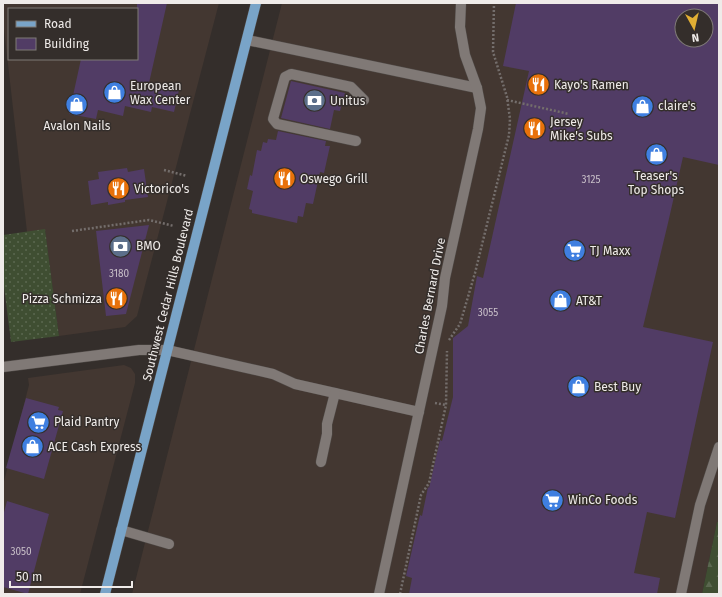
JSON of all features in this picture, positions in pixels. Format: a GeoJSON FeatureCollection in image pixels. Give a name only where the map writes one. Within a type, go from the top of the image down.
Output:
{"type":"FeatureCollection","features":[{"type":"Feature","properties":{"kind":"main road","name":"Southwest Cedar Hills Boulevard"},"geometry":{"type":"LineString","coordinates":[[105,594],[256,3]]}},
{"type":"Feature","properties":{"kind":"street","name":"Charles Bernard Drive"},"geometry":{"type":"LineString","coordinates":[[378,594],[442,306],[445,278],[478,129],[481,108],[477,88],[465,56],[460,27],[461,3]]}},
{"type":"Feature","properties":{"kind":"street"},"geometry":{"type":"LineString","coordinates":[[246,40],[477,88]]}},
{"type":"Feature","properties":{"kind":"street"},"geometry":{"type":"LineString","coordinates":[[356,141],[277,124],[273,119],[285,77],[291,74],[351,87],[364,100]]}},
{"type":"Feature","properties":{"kind":"street"},"geometry":{"type":"LineString","coordinates":[[3,367],[139,350],[167,350],[273,374],[295,384],[419,412]]}},
{"type":"Feature","properties":{"kind":"street"},"geometry":{"type":"LineString","coordinates":[[321,462],[327,434],[327,424],[335,393]]}},
{"type":"Feature","properties":{"kind":"street"},"geometry":{"type":"LineString","coordinates":[[681,594],[700,505],[719,447]]}},
{"type":"Feature","properties":{"kind":"street"},"geometry":{"type":"LineString","coordinates":[[121,530],[169,544]]}},
{"type":"Feature","properties":{"kind":"path"},"geometry":{"type":"LineString","coordinates":[[447,343],[460,324],[475,273],[509,135],[510,119],[507,100],[493,52],[494,3]]}},
{"type":"Feature","properties":{"kind":"path"},"geometry":{"type":"LineString","coordinates":[[507,100],[568,114]]}},
{"type":"Feature","properties":{"kind":"path"},"geometry":{"type":"LineString","coordinates":[[164,170],[187,176]]}},
{"type":"Feature","properties":{"kind":"path"},"geometry":{"type":"LineString","coordinates":[[72,231],[149,220],[174,226]]}},
{"type":"Feature","properties":{"kind":"path"},"geometry":{"type":"LineString","coordinates":[[400,594],[421,495],[429,483],[446,405],[447,351]]}},
{"type":"Feature","properties":{"kind":"path"},"geometry":{"type":"LineString","coordinates":[[435,403],[446,405]]}},
{"type":"Feature","properties":{"kind":"shaded area"},"geometry":{"type":"Polygon","coordinates":[[[3,3],[219,3],[137,316],[125,327],[59,336],[45,230],[27,232],[3,20],[3,3]]]}},
{"type":"Feature","properties":{"kind":"shaded area"},"geometry":{"type":"Polygon","coordinates":[[[282,3],[719,3],[719,522],[717,522],[702,594],[132,594],[282,3]]]}},
{"type":"Feature","properties":{"kind":"shaded area"},"geometry":{"type":"Polygon","coordinates":[[[124,365],[131,368],[135,374],[135,383],[80,594],[3,594],[3,485],[29,385],[28,378],[124,365]]]}},
{"type":"Feature","properties":{"kind":"green space"},"geometry":{"type":"Polygon","coordinates":[[[45,229],[59,336],[11,342],[3,279],[3,235],[45,229]]]}},
{"type":"Feature","properties":{"kind":"green space"},"geometry":{"type":"Polygon","coordinates":[[[717,522],[719,522],[719,594],[702,594],[717,522]]]}},
{"type":"Feature","properties":{"kind":"building"},"geometry":{"type":"Polygon","coordinates":[[[137,3],[167,3],[149,83],[179,90],[174,112],[152,107],[151,112],[125,106],[123,116],[98,110],[96,119],[69,114],[81,60],[138,60],[137,3]]]}},
{"type":"Feature","properties":{"kind":"building"},"geometry":{"type":"Polygon","coordinates":[[[516,3],[719,3],[719,165],[683,157],[643,327],[713,342],[675,518],[647,512],[634,573],[660,578],[657,594],[409,594],[412,578],[406,576],[420,515],[422,516],[440,440],[442,441],[453,397],[453,338],[468,326],[477,276],[483,278],[529,71],[503,66],[516,3]]]}},
{"type":"Feature","properties":{"kind":"building","name":"Unitus"},"geometry":{"type":"Polygon","coordinates":[[[291,81],[345,93],[340,111],[334,110],[330,129],[281,118],[291,81]]]}},
{"type":"Feature","properties":{"kind":"building","name":"Oswego Grill"},"geometry":{"type":"Polygon","coordinates":[[[278,131],[326,141],[325,146],[330,146],[324,173],[320,172],[313,204],[306,203],[303,217],[298,216],[297,223],[252,213],[252,210],[249,209],[253,191],[247,189],[250,175],[252,176],[257,150],[261,151],[263,142],[267,143],[268,139],[276,140],[278,131]]]}},
{"type":"Feature","properties":{"kind":"building","name":"Victorico's"},"geometry":{"type":"Polygon","coordinates":[[[127,168],[128,172],[144,169],[148,197],[125,200],[125,202],[108,205],[108,202],[91,205],[88,181],[99,179],[98,172],[127,168]]]}},
{"type":"Feature","properties":{"kind":"building"},"geometry":{"type":"Polygon","coordinates":[[[149,225],[126,314],[106,316],[96,231],[149,225]]]}},
{"type":"Feature","properties":{"kind":"building"},"geometry":{"type":"Polygon","coordinates":[[[26,398],[59,407],[58,410],[63,411],[44,479],[6,468],[26,398]]]}},
{"type":"Feature","properties":{"kind":"building"},"geometry":{"type":"Polygon","coordinates":[[[7,501],[49,514],[28,594],[3,587],[3,516],[7,501]]]}},
{"type":"Feature","properties":{"kind":"place","name":"Kayo's Ramen"},"geometry":{"type":"Point","coordinates":[539,85]}},
{"type":"Feature","properties":{"kind":"place","name":"European Wax Center"},"geometry":{"type":"Point","coordinates":[115,93]}},
{"type":"Feature","properties":{"kind":"place","name":"Unitus"},"geometry":{"type":"Point","coordinates":[314,101]}},
{"type":"Feature","properties":{"kind":"place","name":"Avalon Nails"},"geometry":{"type":"Point","coordinates":[77,105]}},
{"type":"Feature","properties":{"kind":"place","name":"claire's"},"geometry":{"type":"Point","coordinates":[643,106]}},
{"type":"Feature","properties":{"kind":"place","name":"Jersey Mike's Subs"},"geometry":{"type":"Point","coordinates":[534,129]}},
{"type":"Feature","properties":{"kind":"place","name":"Teaser's Top Shops"},"geometry":{"type":"Point","coordinates":[656,155]}},
{"type":"Feature","properties":{"kind":"place","name":"Oswego Grill"},"geometry":{"type":"Point","coordinates":[284,179]}},
{"type":"Feature","properties":{"kind":"place","name":"Victorico's"},"geometry":{"type":"Point","coordinates":[118,189]}},
{"type":"Feature","properties":{"kind":"place","name":"BMO"},"geometry":{"type":"Point","coordinates":[120,246]}},
{"type":"Feature","properties":{"kind":"place","name":"TJ Maxx"},"geometry":{"type":"Point","coordinates":[575,251]}},
{"type":"Feature","properties":{"kind":"place","name":"Pizza Schmizza"},"geometry":{"type":"Point","coordinates":[117,299]}},
{"type":"Feature","properties":{"kind":"place","name":"AT&T"},"geometry":{"type":"Point","coordinates":[560,301]}},
{"type":"Feature","properties":{"kind":"place","name":"Best Buy"},"geometry":{"type":"Point","coordinates":[578,387]}},
{"type":"Feature","properties":{"kind":"place","name":"Plaid Pantry"},"geometry":{"type":"Point","coordinates":[39,422]}},
{"type":"Feature","properties":{"kind":"place","name":"ACE Cash Express"},"geometry":{"type":"Point","coordinates":[32,447]}},
{"type":"Feature","properties":{"kind":"place","name":"WinCo Foods"},"geometry":{"type":"Point","coordinates":[552,500]}}]}
